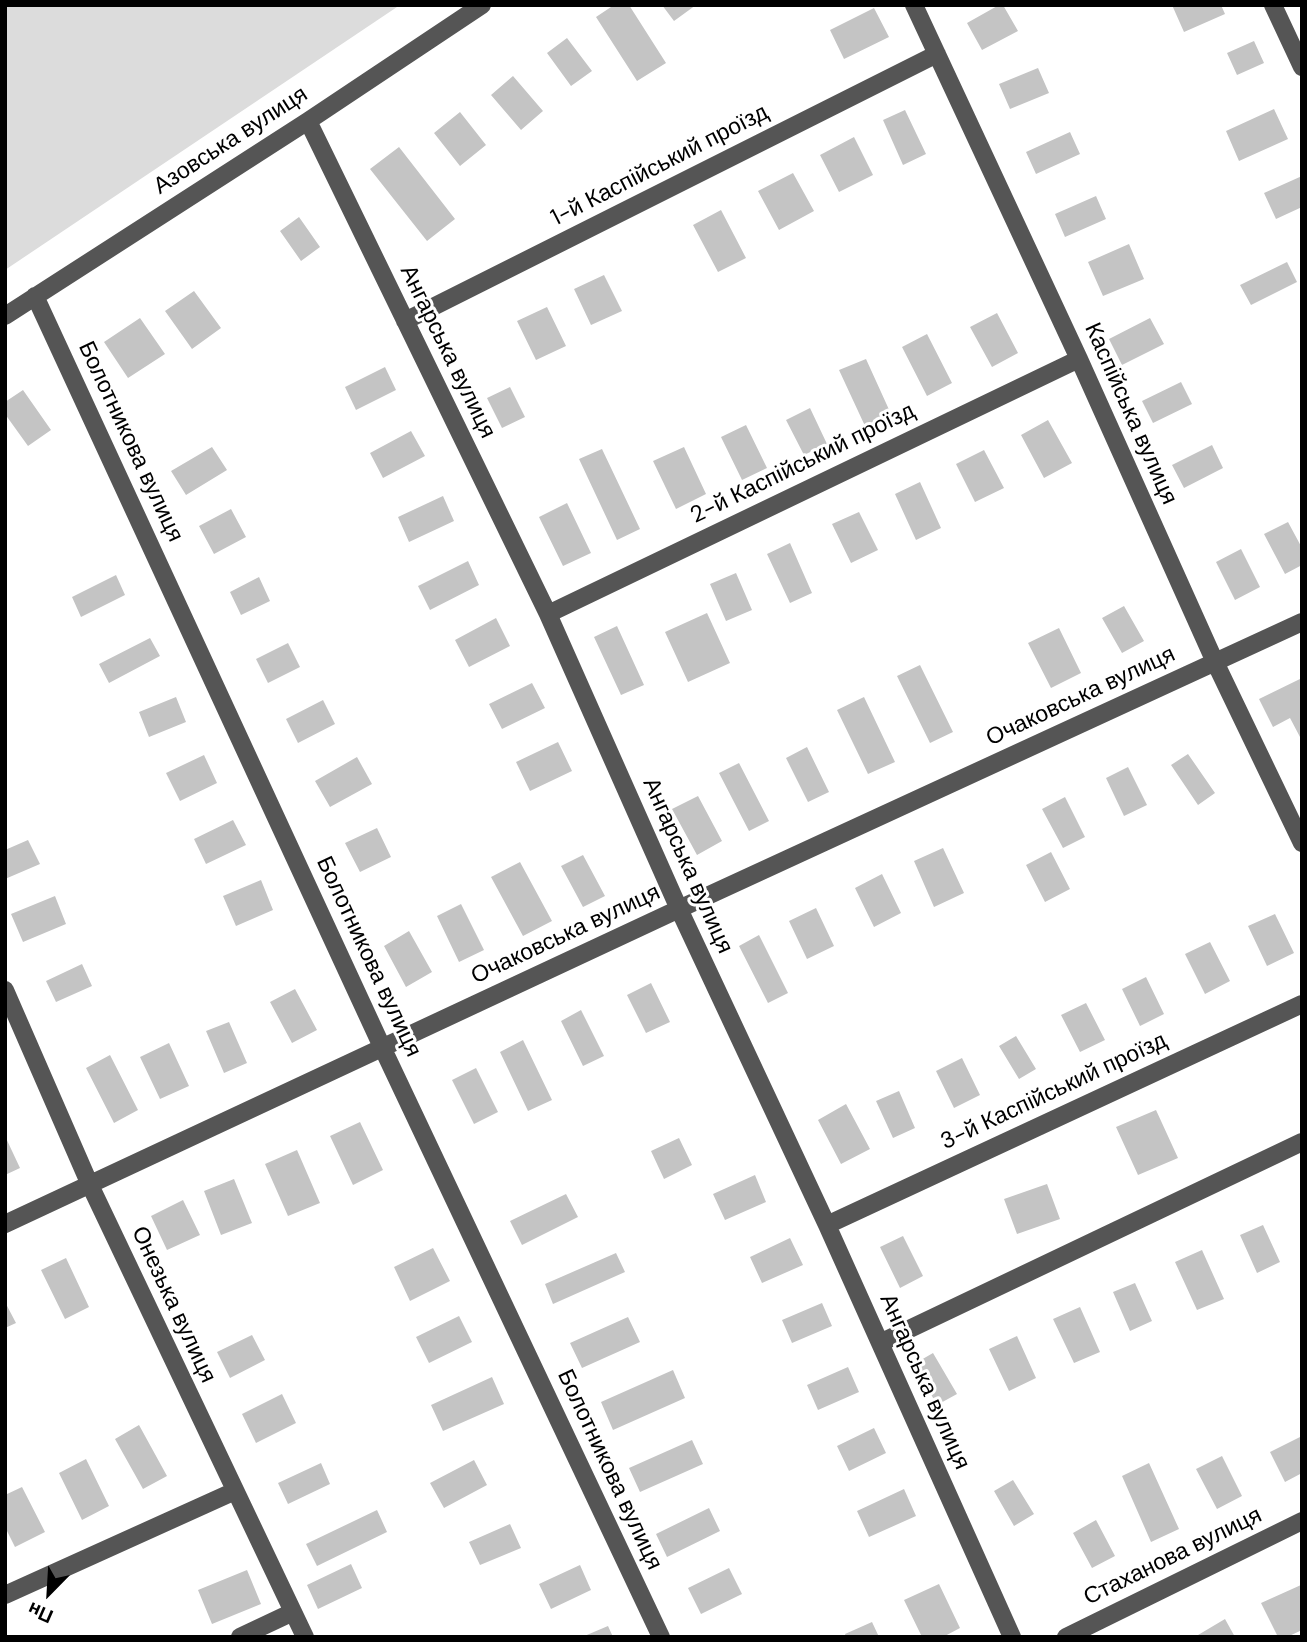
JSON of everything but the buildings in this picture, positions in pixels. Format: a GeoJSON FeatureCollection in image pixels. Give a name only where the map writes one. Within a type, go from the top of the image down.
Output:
{"type":"FeatureCollection","features":[{"type":"Feature","properties":{"kind":"street","name":"Азовська вулиця"},"geometry":{"type":"LineString","coordinates":[[5,316],[308,121],[482,5]]}},
{"type":"Feature","properties":{"kind":"street","name":"Каспійська вулиця"},"geometry":{"type":"LineString","coordinates":[[914,5],[1079,359],[1215,662],[1302,843]]}},
{"type":"Feature","properties":{"kind":"street"},"geometry":{"type":"LineString","coordinates":[[1273,5],[1302,67]]}},
{"type":"Feature","properties":{"kind":"street","name":"1-й Каспійський проїзд"},"geometry":{"type":"LineString","coordinates":[[405,321],[937,54]]}},
{"type":"Feature","properties":{"kind":"street","name":"Ангарська вулиця"},"geometry":{"type":"LineString","coordinates":[[308,121],[548,614],[679,909],[827,1225],[1012,1637]]}},
{"type":"Feature","properties":{"kind":"street","name":"Болотникова вулиця"},"geometry":{"type":"LineString","coordinates":[[35,296],[383,1049],[661,1637]]}},
{"type":"Feature","properties":{"kind":"street","name":"2-й Каспійський проїзд"},"geometry":{"type":"LineString","coordinates":[[548,614],[1079,359]]}},
{"type":"Feature","properties":{"kind":"street","name":"Очаковська вулиця"},"geometry":{"type":"LineString","coordinates":[[5,1224],[1302,622]]}},
{"type":"Feature","properties":{"kind":"street","name":"Онезька вулиця"},"geometry":{"type":"LineString","coordinates":[[5,990],[89,1185],[305,1637]]}},
{"type":"Feature","properties":{"kind":"street","name":"3-й Каспійський проїзд"},"geometry":{"type":"LineString","coordinates":[[827,1225],[1302,1004]]}},
{"type":"Feature","properties":{"kind":"street"},"geometry":{"type":"LineString","coordinates":[[880,1343],[1302,1142]]}},
{"type":"Feature","properties":{"kind":"street"},"geometry":{"type":"LineString","coordinates":[[5,1595],[235,1491]]}},
{"type":"Feature","properties":{"kind":"street","name":"Стаханова вулиця"},"geometry":{"type":"LineString","coordinates":[[1066,1637],[1302,1521]]}},
{"type":"Feature","properties":{"kind":"street"},"geometry":{"type":"LineString","coordinates":[[240,1637],[293,1612]]}},
{"type":"Feature","properties":{"kind":"shaded area"},"geometry":{"type":"Polygon","coordinates":[[[5,5],[400,5],[5,270],[5,5]]]}}]}
